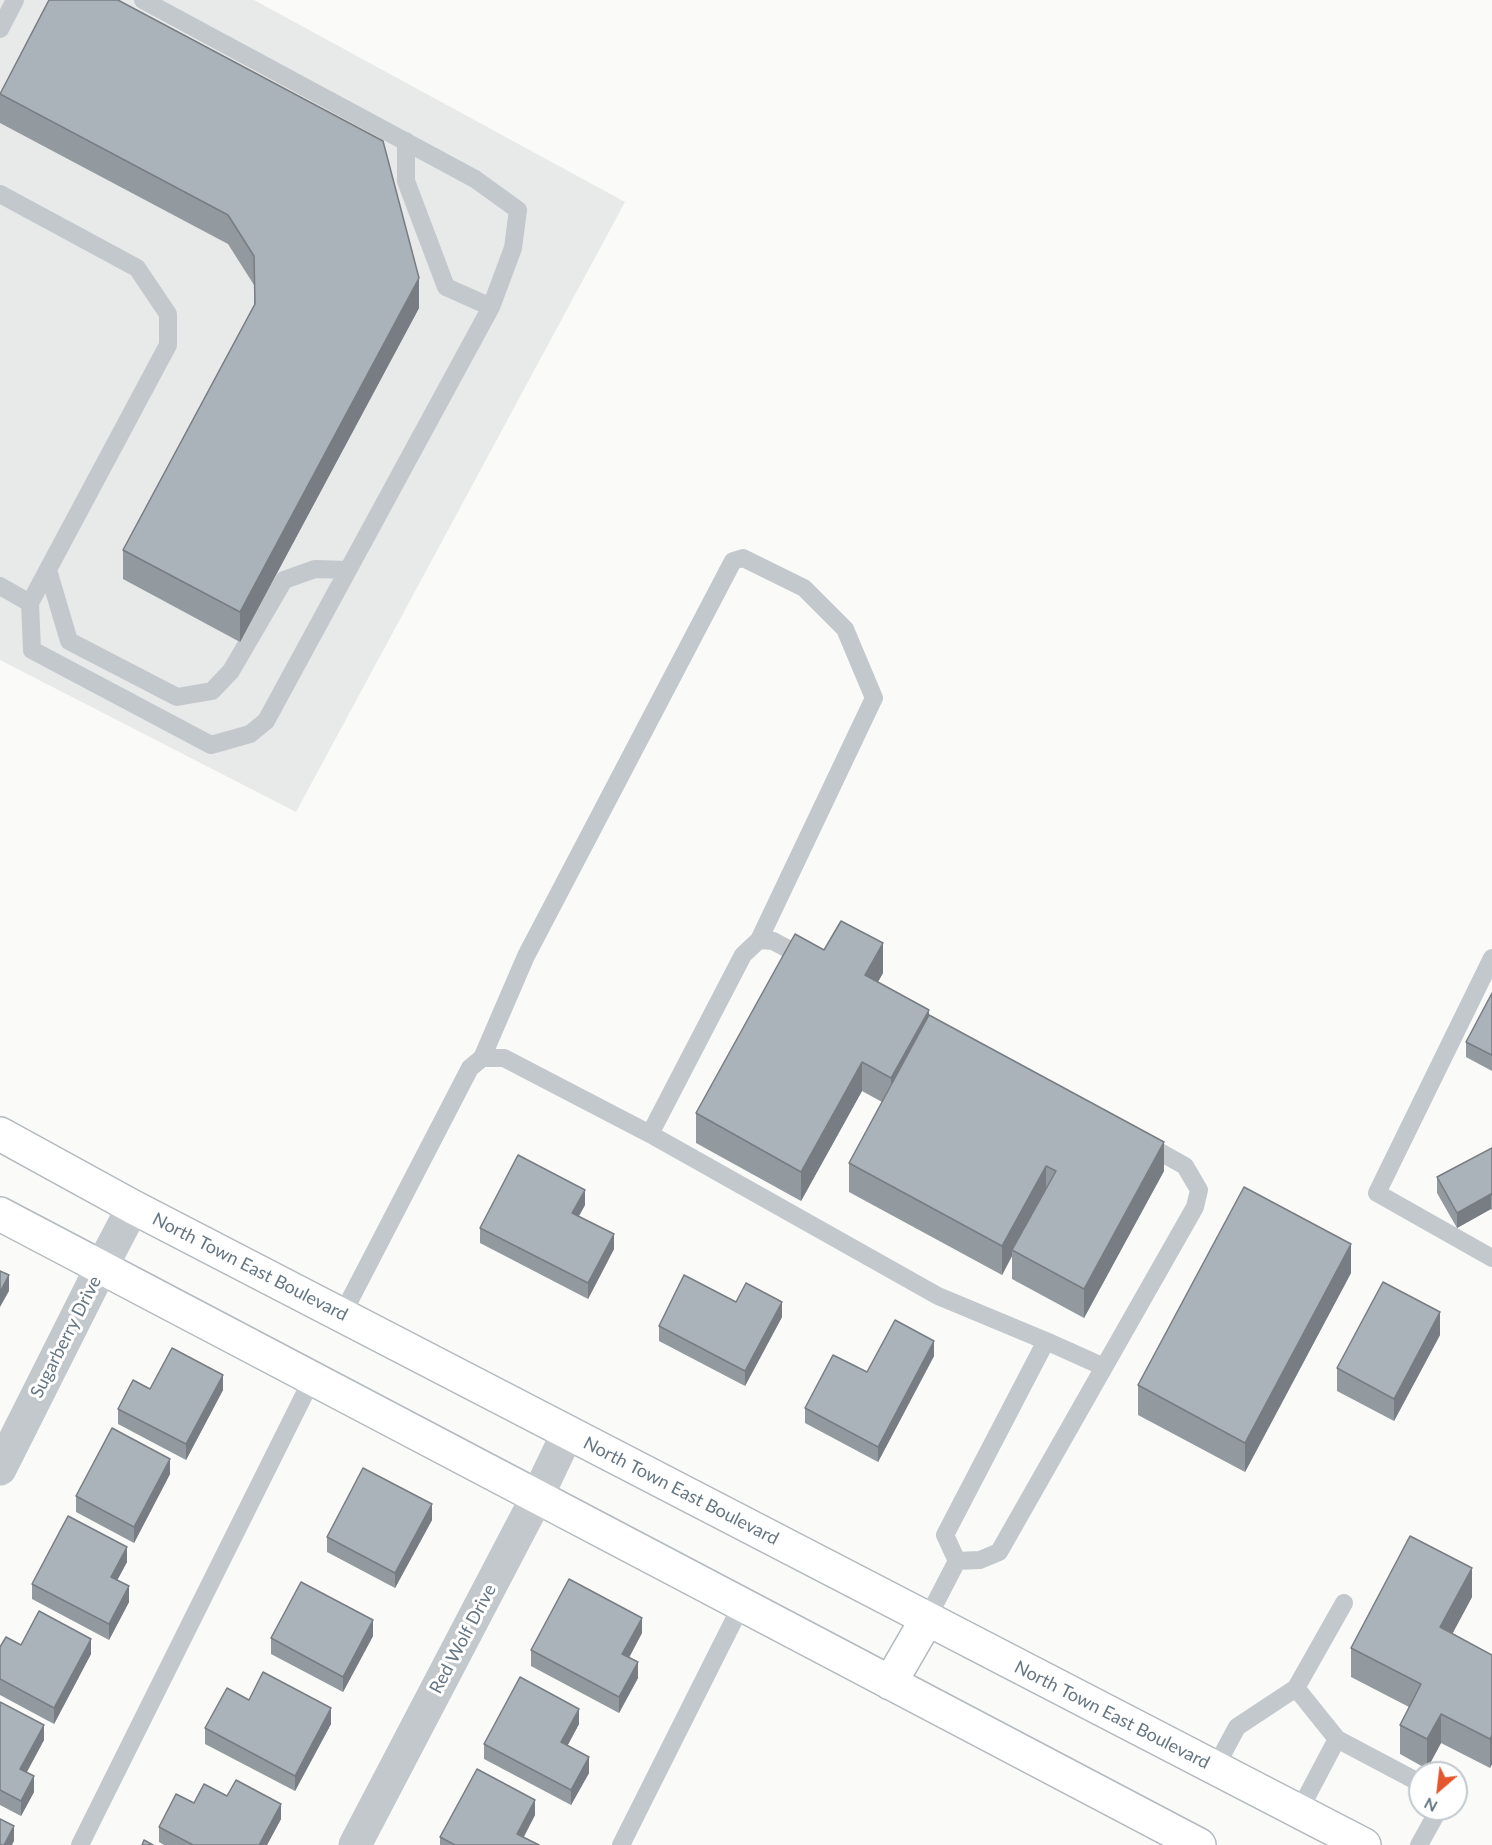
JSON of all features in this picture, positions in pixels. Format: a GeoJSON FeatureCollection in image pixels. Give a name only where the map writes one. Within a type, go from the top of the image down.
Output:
{"type":"FeatureCollection","features":[{"type":"Feature","properties":{"kind":"main road","name":"North Town East Boulevard"},"geometry":{"type":"LineString","coordinates":[[0,1134],[133,1207],[1364,1845]]}},
{"type":"Feature","properties":{"kind":"main road"},"geometry":{"type":"LineString","coordinates":[[0,1214],[1199,1845]]}},
{"type":"Feature","properties":{"kind":"main road"},"geometry":{"type":"LineString","coordinates":[[890,1683],[927,1619]]}},
{"type":"Feature","properties":{"kind":"street","name":"Sugarberry Drive"},"geometry":{"type":"LineString","coordinates":[[0,1469],[133,1207]]}},
{"type":"Feature","properties":{"kind":"street","name":"Red Wolf Drive"},"geometry":{"type":"LineString","coordinates":[[355,1845],[537,1497],[568,1432]]}},
{"type":"Feature","properties":{"kind":"lane"},"geometry":{"type":"LineString","coordinates":[[0,29],[15,0]]}},
{"type":"Feature","properties":{"kind":"lane"},"geometry":{"type":"LineString","coordinates":[[0,194],[137,268],[168,314],[168,345],[30,603],[32,650],[211,745],[250,734],[266,721],[491,307],[513,248],[518,210],[475,179],[142,0]]}},
{"type":"Feature","properties":{"kind":"lane"},"geometry":{"type":"LineString","coordinates":[[406,141],[406,181],[446,287],[491,307]]}},
{"type":"Feature","properties":{"kind":"lane"},"geometry":{"type":"LineString","coordinates":[[342,1315],[470,1068],[482,1058],[531,946],[733,561],[743,558],[804,588],[845,629],[874,698],[759,940],[743,955],[650,1134]]}},
{"type":"Feature","properties":{"kind":"lane"},"geometry":{"type":"LineString","coordinates":[[48,570],[69,641],[177,697],[212,691],[231,671],[284,580],[315,569],[348,570]]}},
{"type":"Feature","properties":{"kind":"lane"},"geometry":{"type":"LineString","coordinates":[[0,586],[30,603]]}},
{"type":"Feature","properties":{"kind":"lane"},"geometry":{"type":"LineString","coordinates":[[759,940],[773,941],[820,966]]}},
{"type":"Feature","properties":{"kind":"lane"},"geometry":{"type":"LineString","coordinates":[[1492,958],[1377,1193],[1492,1258]]}},
{"type":"Feature","properties":{"kind":"lane"},"geometry":{"type":"LineString","coordinates":[[482,1058],[504,1058],[650,1134],[938,1296],[1104,1367]]}},
{"type":"Feature","properties":{"kind":"lane"},"geometry":{"type":"LineString","coordinates":[[957,1561],[980,1560],[999,1552],[1195,1207],[1199,1190],[1185,1166],[1133,1137]]}},
{"type":"Feature","properties":{"kind":"lane"},"geometry":{"type":"LineString","coordinates":[[957,1561],[945,1535],[1046,1341]]}},
{"type":"Feature","properties":{"kind":"lane"},"geometry":{"type":"LineString","coordinates":[[80,1845],[312,1379]]}},
{"type":"Feature","properties":{"kind":"lane"},"geometry":{"type":"LineString","coordinates":[[927,1619],[957,1561]]}},
{"type":"Feature","properties":{"kind":"lane"},"geometry":{"type":"LineString","coordinates":[[1215,1768],[1237,1727],[1296,1689],[1344,1603]]}},
{"type":"Feature","properties":{"kind":"lane"},"geometry":{"type":"LineString","coordinates":[[621,1845],[741,1606]]}},
{"type":"Feature","properties":{"kind":"lane"},"geometry":{"type":"LineString","coordinates":[[1296,1689],[1337,1739],[1408,1777]]}},
{"type":"Feature","properties":{"kind":"lane"},"geometry":{"type":"LineString","coordinates":[[1299,1812],[1337,1739]]}},
{"type":"Feature","properties":{"kind":"lane"},"geometry":{"type":"LineString","coordinates":[[1419,1845],[1432,1821]]}},
{"type":"Feature","properties":{"kind":"shaded area"},"geometry":{"type":"Polygon","coordinates":[[[0,0],[254,0],[625,202],[296,812],[0,660],[0,0]]]}},
{"type":"Feature","properties":{"kind":"building"},"geometry":{"type":"Polygon","coordinates":[[[49,0],[118,0],[383,141],[419,278],[240,612],[123,550],[255,304],[254,256],[228,215],[0,94],[49,0]]]}},
{"type":"Feature","properties":{"kind":"building"},"geometry":{"type":"Polygon","coordinates":[[[841,921],[883,943],[865,975],[929,1010],[891,1078],[862,1062],[801,1172],[696,1113],[795,934],[824,950],[841,921]]]}},
{"type":"Feature","properties":{"kind":"building"},"geometry":{"type":"Polygon","coordinates":[[[1492,993],[1492,1055],[1466,1042],[1492,993]]]}},
{"type":"Feature","properties":{"kind":"building"},"geometry":{"type":"Polygon","coordinates":[[[929,1015],[1164,1142],[1084,1289],[1012,1250],[1056,1171],[1046,1166],[1002,1246],[849,1163],[929,1015]]]}},
{"type":"Feature","properties":{"kind":"building"},"geometry":{"type":"Polygon","coordinates":[[[1492,1148],[1492,1195],[1457,1213],[1437,1177],[1492,1148]]]}},
{"type":"Feature","properties":{"kind":"building"},"geometry":{"type":"Polygon","coordinates":[[[518,1155],[585,1190],[572,1213],[614,1234],[588,1283],[480,1228],[518,1155]]]}},
{"type":"Feature","properties":{"kind":"building"},"geometry":{"type":"Polygon","coordinates":[[[1244,1187],[1351,1244],[1245,1443],[1138,1385],[1244,1187]]]}},
{"type":"Feature","properties":{"kind":"building"},"geometry":{"type":"Polygon","coordinates":[[[0,1271],[9,1275],[0,1292],[0,1271]]]}},
{"type":"Feature","properties":{"kind":"building"},"geometry":{"type":"Polygon","coordinates":[[[684,1275],[736,1302],[746,1283],[782,1302],[745,1371],[659,1326],[684,1275]]]}},
{"type":"Feature","properties":{"kind":"building"},"geometry":{"type":"Polygon","coordinates":[[[1383,1282],[1440,1312],[1394,1399],[1337,1368],[1383,1282]]]}},
{"type":"Feature","properties":{"kind":"building"},"geometry":{"type":"Polygon","coordinates":[[[895,1320],[934,1341],[878,1447],[805,1408],[833,1355],[867,1372],[895,1320]]]}},
{"type":"Feature","properties":{"kind":"building"},"geometry":{"type":"Polygon","coordinates":[[[172,1348],[223,1375],[186,1444],[118,1409],[133,1380],[150,1389],[172,1348]]]}},
{"type":"Feature","properties":{"kind":"building"},"geometry":{"type":"Polygon","coordinates":[[[112,1428],[170,1459],[134,1527],[76,1496],[112,1428]]]}},
{"type":"Feature","properties":{"kind":"building"},"geometry":{"type":"Polygon","coordinates":[[[363,1468],[432,1504],[395,1573],[327,1537],[363,1468]]]}},
{"type":"Feature","properties":{"kind":"building"},"geometry":{"type":"Polygon","coordinates":[[[68,1516],[127,1547],[111,1577],[129,1586],[109,1624],[32,1584],[68,1516]]]}},
{"type":"Feature","properties":{"kind":"building"},"geometry":{"type":"Polygon","coordinates":[[[1410,1536],[1472,1568],[1440,1627],[1492,1655],[1492,1735],[1490,1739],[1441,1714],[1427,1739],[1400,1725],[1421,1684],[1351,1648],[1410,1536]]]}},
{"type":"Feature","properties":{"kind":"building"},"geometry":{"type":"Polygon","coordinates":[[[569,1579],[642,1618],[622,1654],[638,1662],[619,1697],[531,1650],[569,1579]]]}},
{"type":"Feature","properties":{"kind":"building"},"geometry":{"type":"Polygon","coordinates":[[[301,1582],[373,1620],[343,1677],[271,1638],[301,1582]]]}},
{"type":"Feature","properties":{"kind":"building"},"geometry":{"type":"Polygon","coordinates":[[[39,1611],[91,1639],[54,1708],[0,1679],[0,1647],[6,1637],[21,1645],[39,1611]]]}},
{"type":"Feature","properties":{"kind":"building"},"geometry":{"type":"Polygon","coordinates":[[[263,1672],[331,1708],[295,1776],[205,1728],[227,1688],[249,1700],[263,1672]]]}},
{"type":"Feature","properties":{"kind":"building"},"geometry":{"type":"Polygon","coordinates":[[[520,1677],[579,1709],[561,1742],[589,1757],[571,1790],[484,1744],[520,1677]]]}},
{"type":"Feature","properties":{"kind":"building"},"geometry":{"type":"Polygon","coordinates":[[[0,1702],[44,1725],[20,1769],[34,1776],[21,1801],[0,1790],[0,1702]]]}},
{"type":"Feature","properties":{"kind":"building"},"geometry":{"type":"Polygon","coordinates":[[[477,1769],[535,1800],[517,1834],[539,1845],[455,1845],[440,1837],[477,1769]]]}},
{"type":"Feature","properties":{"kind":"building"},"geometry":{"type":"Polygon","coordinates":[[[236,1780],[281,1804],[259,1845],[193,1845],[159,1827],[176,1794],[194,1803],[204,1784],[227,1796],[236,1780]]]}},
{"type":"Feature","properties":{"kind":"building"},"geometry":{"type":"Polygon","coordinates":[[[0,1819],[14,1826],[4,1845],[0,1845],[0,1819]]]}},
{"type":"Feature","properties":{"kind":"building"},"geometry":{"type":"Polygon","coordinates":[[[144,1840],[153,1845],[142,1845],[144,1840]]]}}]}
